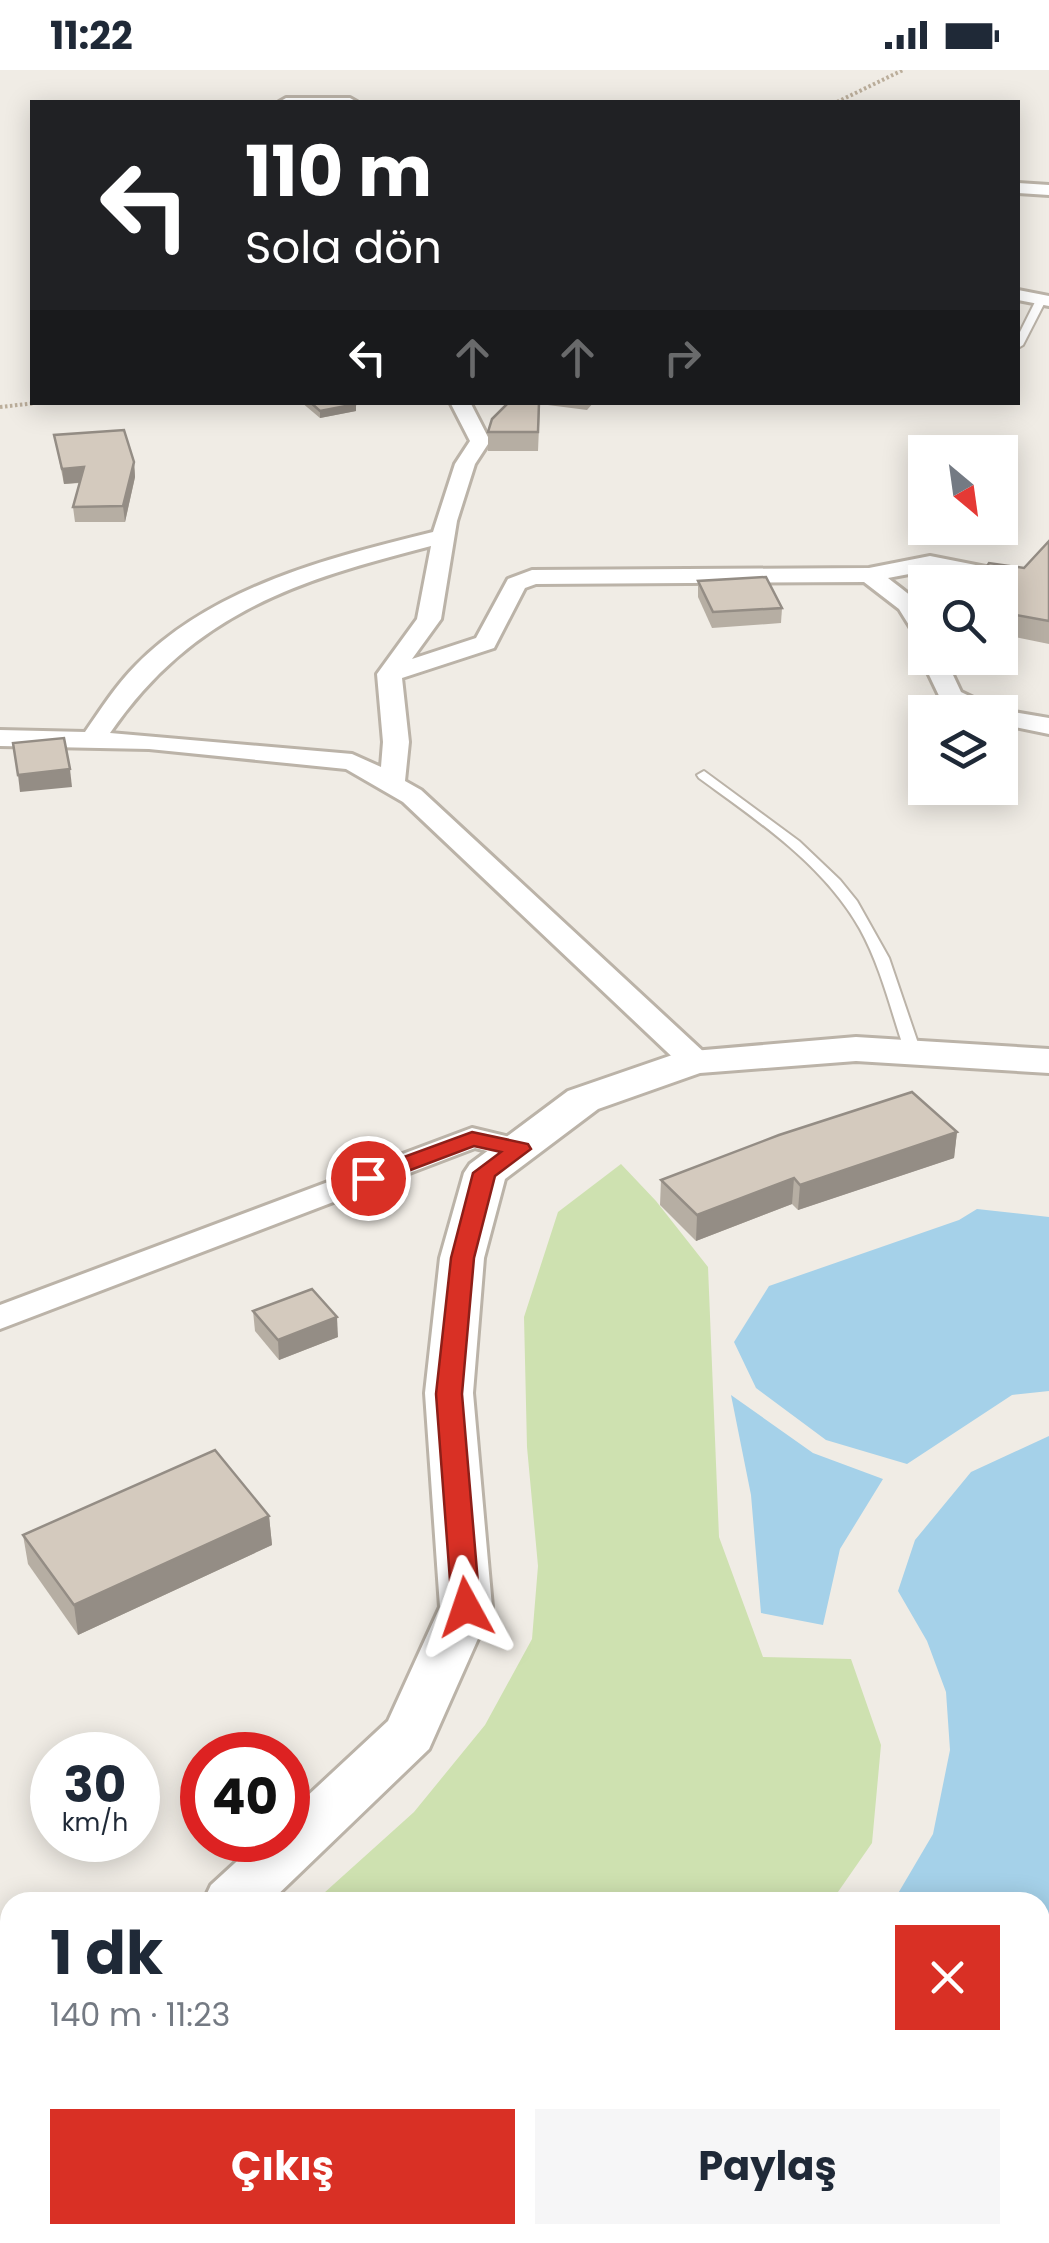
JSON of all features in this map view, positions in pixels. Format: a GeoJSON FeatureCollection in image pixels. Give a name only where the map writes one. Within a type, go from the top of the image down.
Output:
{"type":"FeatureCollection","features":[{"type":"Feature","properties":{"kind":"street"},"geometry":{"type":"LineString","coordinates":[[1020,188],[1049,190]]}},
{"type":"Feature","properties":{"kind":"street"},"geometry":{"type":"LineString","coordinates":[[1020,295],[1045,300]]}},
{"type":"Feature","properties":{"kind":"street"},"geometry":{"type":"LineString","coordinates":[[392,785],[396,742],[389,674],[429,619],[443,536],[465,464],[480,441],[462,405]]}},
{"type":"Feature","properties":{"kind":"street"},"geometry":{"type":"LineString","coordinates":[[92,740],[147,667],[203,622],[280,587],[375,553],[443,536]]}},
{"type":"Feature","properties":{"kind":"street"},"geometry":{"type":"LineString","coordinates":[[916,565],[944,565]]}},
{"type":"Feature","properties":{"kind":"street"},"geometry":{"type":"LineString","coordinates":[[389,674],[486,643],[516,584],[532,577],[869,575],[908,567]]}},
{"type":"Feature","properties":{"kind":"street"},"geometry":{"type":"LineString","coordinates":[[869,575],[908,605]]}},
{"type":"Feature","properties":{"kind":"street"},"geometry":{"type":"LineString","coordinates":[[1018,720],[1049,726]]}},
{"type":"Feature","properties":{"kind":"street"},"geometry":{"type":"LineString","coordinates":[[0,738],[149,742],[352,762],[412,796],[695,1061]]}},
{"type":"Feature","properties":{"kind":"street"},"geometry":{"type":"LineString","coordinates":[[243,1892],[410,1734],[466,1607],[449,1394],[462,1258],[485,1173],[582,1100],[695,1061],[856,1049],[1049,1061]]}},
{"type":"Feature","properties":{"kind":"street"},"geometry":{"type":"LineString","coordinates":[[0,1318],[472,1138],[520,1149]]}},
{"type":"Feature","properties":{"kind":"lane"},"geometry":{"type":"LineString","coordinates":[[1020,342],[1045,300]]}},
{"type":"Feature","properties":{"kind":"lane"},"geometry":{"type":"LineString","coordinates":[[704,775],[784,835],[829,876],[868,929],[913,1052]]}},
{"type":"Feature","properties":{"kind":"path"},"geometry":{"type":"LineString","coordinates":[[841,100],[903,70]]}},
{"type":"Feature","properties":{"kind":"path"},"geometry":{"type":"LineString","coordinates":[[0,407],[30,404]]}},
{"type":"Feature","properties":{"kind":"green space"},"geometry":{"type":"Polygon","coordinates":[[[621,1164],[708,1267],[719,1537],[763,1657],[851,1659],[881,1745],[872,1843],[838,1892],[325,1892],[414,1812],[485,1725],[532,1639],[538,1566],[527,1447],[524,1317],[558,1212],[621,1164]]]}},
{"type":"Feature","properties":{"kind":"water"},"geometry":{"type":"Polygon","coordinates":[[[977,1209],[1049,1217],[1049,1391],[1012,1395],[907,1464],[826,1440],[756,1388],[734,1342],[769,1286],[959,1220],[977,1209]]]}},
{"type":"Feature","properties":{"kind":"water"},"geometry":{"type":"Polygon","coordinates":[[[731,1395],[813,1453],[883,1479],[840,1549],[823,1625],[761,1613],[751,1495],[731,1395]]]}},
{"type":"Feature","properties":{"kind":"water"},"geometry":{"type":"Polygon","coordinates":[[[1049,1436],[1049,1892],[899,1892],[933,1834],[950,1750],[946,1692],[927,1641],[898,1591],[915,1540],[971,1472],[1049,1436]]]}},
{"type":"Feature","properties":{"kind":"building"},"geometry":{"type":"Polygon","coordinates":[[[313,405],[351,405],[320,411],[313,405]]]}},
{"type":"Feature","properties":{"kind":"building"},"geometry":{"type":"Polygon","coordinates":[[[506,405],[539,405],[538,432],[488,432],[492,419],[506,405]]]}},
{"type":"Feature","properties":{"kind":"building"},"geometry":{"type":"Polygon","coordinates":[[[124,430],[134,462],[123,506],[73,507],[84,467],[62,469],[54,435],[124,430]]]}},
{"type":"Feature","properties":{"kind":"building"},"geometry":{"type":"Polygon","coordinates":[[[1049,541],[1049,621],[1018,615],[1018,567],[1024,568],[1049,541]]]}},
{"type":"Feature","properties":{"kind":"building"},"geometry":{"type":"Polygon","coordinates":[[[766,577],[782,608],[713,612],[698,581],[766,577]]]}},
{"type":"Feature","properties":{"kind":"building"},"geometry":{"type":"Polygon","coordinates":[[[64,738],[70,769],[18,775],[13,743],[64,738]]]}},
{"type":"Feature","properties":{"kind":"building"},"geometry":{"type":"Polygon","coordinates":[[[912,1092],[957,1132],[800,1185],[794,1178],[697,1215],[661,1180],[779,1135],[912,1092]]]}},
{"type":"Feature","properties":{"kind":"building"},"geometry":{"type":"Polygon","coordinates":[[[312,1289],[337,1317],[278,1340],[253,1311],[312,1289]]]}},
{"type":"Feature","properties":{"kind":"building"},"geometry":{"type":"Polygon","coordinates":[[[215,1450],[269,1516],[74,1605],[23,1535],[215,1450]]]}},
{"type":"Feature","properties":{"kind":"route"},"geometry":{"type":"LineString","coordinates":[[368,1178],[472,1138],[520,1149],[485,1173],[462,1258],[449,1394],[466,1607]]}}]}
